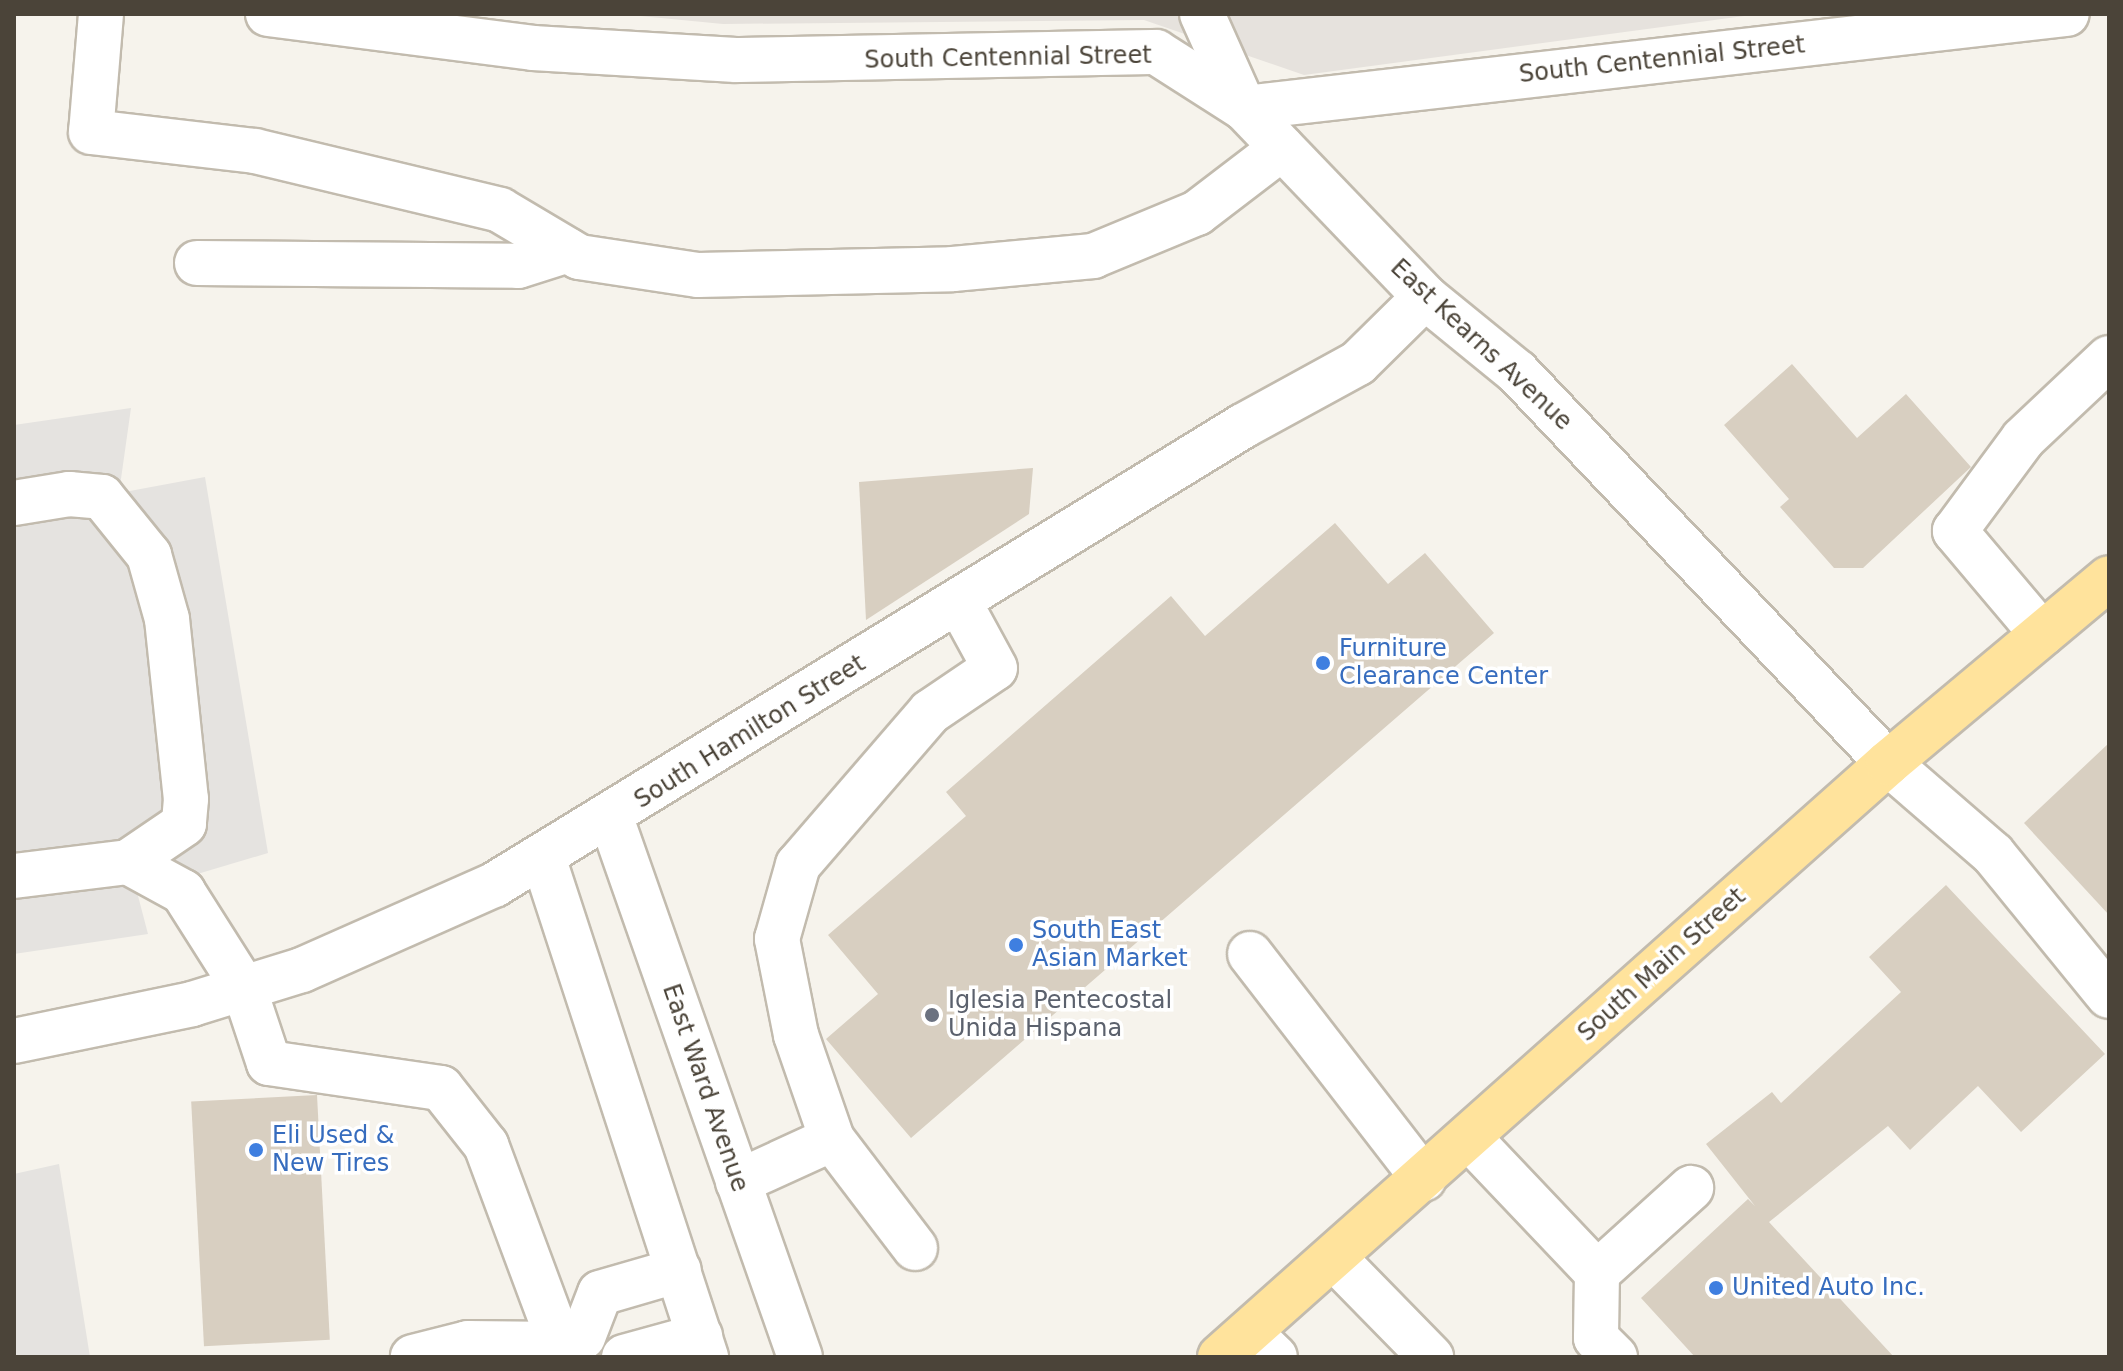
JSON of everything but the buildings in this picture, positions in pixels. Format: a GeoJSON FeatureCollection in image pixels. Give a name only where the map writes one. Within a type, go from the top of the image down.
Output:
{"type":"FeatureCollection","features":[{"type":"Feature","properties":{"kind":"main road","name":"South Main Street"},"geometry":{"type":"LineString","coordinates":[[1248,1349],[1334,1258],[1888,763],[2109,578]]}},
{"type":"Feature","properties":{"kind":"street"},"geometry":{"type":"LineString","coordinates":[[101,14],[91,132],[255,151],[500,210],[568,250],[698,275],[953,269],[1093,256],[1197,213],[1282,148]]}},
{"type":"Feature","properties":{"kind":"street","name":"South Centennial Street"},"geometry":{"type":"LineString","coordinates":[[268,14],[533,48],[736,60],[1156,52],[1244,108],[2067,14]]}},
{"type":"Feature","properties":{"kind":"street","name":"East Kearns Avenue"},"geometry":{"type":"LineString","coordinates":[[1202,14],[1244,108],[1425,297],[1517,372],[1888,763],[1993,854],[2109,996]]}},
{"type":"Feature","properties":{"kind":"street"},"geometry":{"type":"LineString","coordinates":[[197,263],[518,266],[568,250]]}},
{"type":"Feature","properties":{"kind":"street","name":"South Hamilton Street"},"geometry":{"type":"LineString","coordinates":[[14,1041],[244,988],[316,964],[494,885],[611,818],[1243,426],[1358,363],[1425,297]]}},
{"type":"Feature","properties":{"kind":"street"},"geometry":{"type":"LineString","coordinates":[[2042,634],[1955,531],[2023,439],[2109,358]]}},
{"type":"Feature","properties":{"kind":"street"},"geometry":{"type":"LineString","coordinates":[[14,503],[69,494],[102,497],[149,555],[167,619],[186,799],[184,824],[128,862],[14,876]]}},
{"type":"Feature","properties":{"kind":"street"},"geometry":{"type":"LineString","coordinates":[[915,1248],[832,1139],[796,1035],[777,939],[798,865],[930,712],[995,668],[959,602]]}},
{"type":"Feature","properties":{"kind":"street","name":"East Ward Avenue"},"geometry":{"type":"LineString","coordinates":[[611,818],[800,1357]]}},
{"type":"Feature","properties":{"kind":"street"},"geometry":{"type":"LineString","coordinates":[[543,857],[703,1346],[624,1357]]}},
{"type":"Feature","properties":{"kind":"street"},"geometry":{"type":"LineString","coordinates":[[128,862],[183,892],[244,988],[269,1063],[441,1088],[486,1145],[580,1349]]}},
{"type":"Feature","properties":{"kind":"street"},"geometry":{"type":"LineString","coordinates":[[1250,954],[1424,1179]]}},
{"type":"Feature","properties":{"kind":"street"},"geometry":{"type":"LineString","coordinates":[[1469,1138],[1597,1273],[1596,1338],[1615,1357]]}},
{"type":"Feature","properties":{"kind":"street"},"geometry":{"type":"LineString","coordinates":[[738,1182],[832,1139]]}},
{"type":"Feature","properties":{"kind":"street"},"geometry":{"type":"LineString","coordinates":[[1597,1273],[1691,1188]]}},
{"type":"Feature","properties":{"kind":"street"},"geometry":{"type":"LineString","coordinates":[[1334,1258],[1431,1357]]}},
{"type":"Feature","properties":{"kind":"street"},"geometry":{"type":"LineString","coordinates":[[580,1349],[600,1293],[679,1270]]}},
{"type":"Feature","properties":{"kind":"street"},"geometry":{"type":"LineString","coordinates":[[413,1357],[468,1343],[580,1349]]}},
{"type":"Feature","properties":{"kind":"shaded area"},"geometry":{"type":"Polygon","coordinates":[[[620,14],[1759,14],[1304,75],[1144,20],[723,24],[620,14]]]}},
{"type":"Feature","properties":{"kind":"shaded area"},"geometry":{"type":"Polygon","coordinates":[[[131,408],[119,493],[205,477],[268,853],[137,892],[148,934],[14,954],[14,425],[131,408]]]}},
{"type":"Feature","properties":{"kind":"shaded area"},"geometry":{"type":"Polygon","coordinates":[[[59,1164],[90,1357],[14,1357],[14,1174],[59,1164]]]}},
{"type":"Feature","properties":{"kind":"place","name":"Furniture Clearance Center"},"geometry":{"type":"Point","coordinates":[1323,663]}},
{"type":"Feature","properties":{"kind":"place","name":"South East Asian Market"},"geometry":{"type":"Point","coordinates":[1016,945]}},
{"type":"Feature","properties":{"kind":"place","name":"Iglesia Pentecostal Unida Hispana"},"geometry":{"type":"Point","coordinates":[932,1015]}},
{"type":"Feature","properties":{"kind":"place","name":"Eli Used & New Tires"},"geometry":{"type":"Point","coordinates":[256,1150]}},
{"type":"Feature","properties":{"kind":"place","name":"United Auto Inc."},"geometry":{"type":"Point","coordinates":[1716,1288]}}]}
